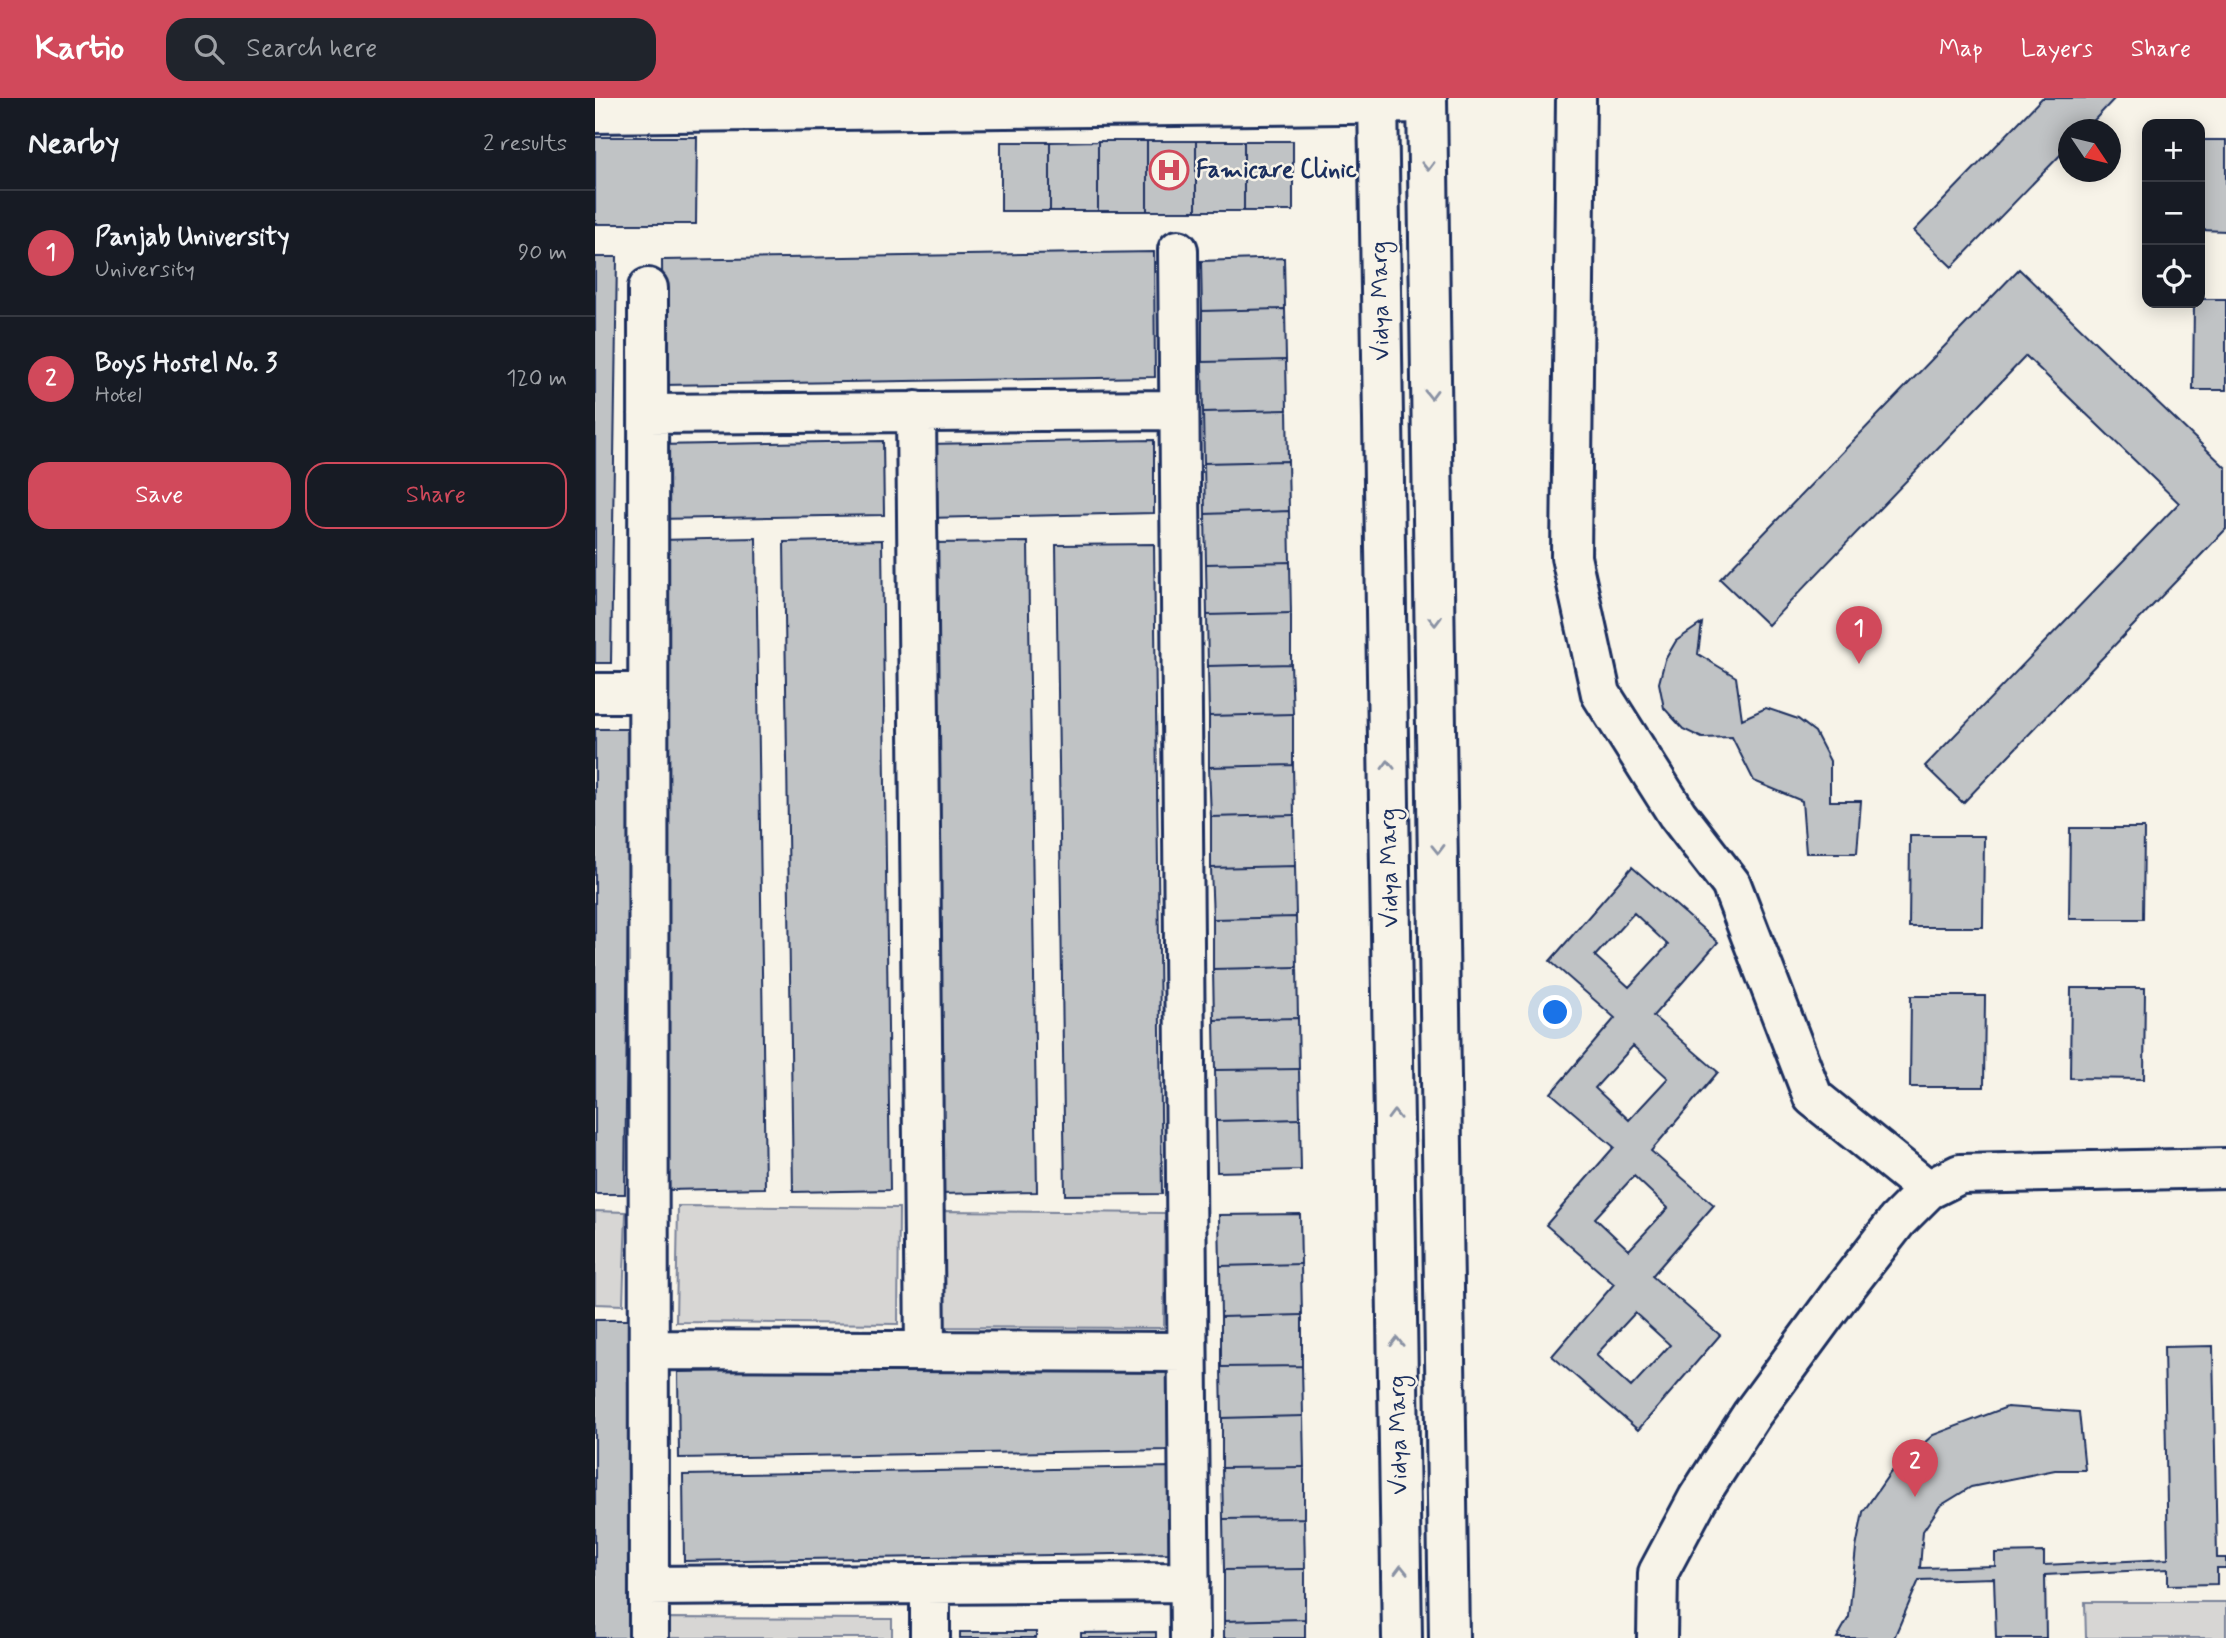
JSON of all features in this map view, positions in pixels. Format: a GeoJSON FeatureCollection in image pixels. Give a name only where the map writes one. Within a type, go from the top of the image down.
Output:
{"type":"FeatureCollection","features":[{"type":"Feature","properties":{"kind":"street"},"geometry":{"type":"LineString","coordinates":[[1576,98],[1571,557],[1601,694],[1677,814],[1731,884],[1813,1097],[1928,1190]]}},
{"type":"Feature","properties":{"kind":"street"},"geometry":{"type":"LineString","coordinates":[[610,108],[1427,100]]}},
{"type":"Feature","properties":{"kind":"street","name":"Vidya Marg"},"geometry":{"type":"LineString","coordinates":[[1427,100],[1449,1638]]}},
{"type":"Feature","properties":{"kind":"street","name":"Vidya Marg"},"geometry":{"type":"LineString","coordinates":[[1378,101],[1402,1638]]}},
{"type":"Feature","properties":{"kind":"street"},"geometry":{"type":"LineString","coordinates":[[1178,250],[1190,1638]]}},
{"type":"Feature","properties":{"kind":"street"},"geometry":{"type":"LineString","coordinates":[[648,288],[649,1638]]}},
{"type":"Feature","properties":{"kind":"street"},"geometry":{"type":"LineString","coordinates":[[648,414],[1179,410]]}},
{"type":"Feature","properties":{"kind":"street"},"geometry":{"type":"LineString","coordinates":[[916,411],[925,1351]]}},
{"type":"Feature","properties":{"kind":"street"},"geometry":{"type":"LineString","coordinates":[[595,693],[648,694]]}},
{"type":"Feature","properties":{"kind":"street"},"geometry":{"type":"LineString","coordinates":[[1657,1638],[1658,1573],[1698,1498],[1752,1414],[1838,1297],[1897,1221],[1928,1190],[1960,1174],[2226,1168]]}},
{"type":"Feature","properties":{"kind":"street"},"geometry":{"type":"LineString","coordinates":[[649,1350],[1187,1352]]}},
{"type":"Feature","properties":{"kind":"street"},"geometry":{"type":"LineString","coordinates":[[649,1586],[1190,1582]]}},
{"type":"Feature","properties":{"kind":"street"},"geometry":{"type":"LineString","coordinates":[[930,1585],[930,1638]]}},
{"type":"Feature","properties":{"kind":"shaded area"},"geometry":{"type":"Polygon","coordinates":[[[678,1206],[899,1208],[898,1324],[676,1322],[678,1206]]]}},
{"type":"Feature","properties":{"kind":"shaded area"},"geometry":{"type":"Polygon","coordinates":[[[595,1211],[626,1212],[623,1305],[595,1304],[595,1211]]]}},
{"type":"Feature","properties":{"kind":"shaded area"},"geometry":{"type":"Polygon","coordinates":[[[943,1211],[1165,1213],[1164,1328],[943,1327],[943,1211]]]}},
{"type":"Feature","properties":{"kind":"shaded area"},"geometry":{"type":"Polygon","coordinates":[[[2085,1602],[2226,1602],[2226,1638],[2086,1638],[2085,1602]]]}},
{"type":"Feature","properties":{"kind":"shaded area"},"geometry":{"type":"Polygon","coordinates":[[[669,1618],[892,1619],[892,1638],[668,1638],[669,1618]]]}},
{"type":"Feature","properties":{"kind":"building"},"geometry":{"type":"Polygon","coordinates":[[[2042,98],[2115,98],[2095,119],[2058,119],[2058,157],[1952,267],[1914,231],[2042,98]]]}},
{"type":"Feature","properties":{"kind":"building"},"geometry":{"type":"Polygon","coordinates":[[[595,137],[697,137],[696,224],[595,224],[595,137]]]}},
{"type":"Feature","properties":{"kind":"building"},"geometry":{"type":"Polygon","coordinates":[[[2205,140],[2226,140],[2226,231],[2205,230],[2205,140]]]}},
{"type":"Feature","properties":{"kind":"building"},"geometry":{"type":"Polygon","coordinates":[[[1098,141],[1147,141],[1147,211],[1098,211],[1098,141]]]}},
{"type":"Feature","properties":{"kind":"building"},"geometry":{"type":"Polygon","coordinates":[[[1098,141],[1098,211],[1050,211],[1050,142],[1098,141]]]}},
{"type":"Feature","properties":{"kind":"building"},"geometry":{"type":"Polygon","coordinates":[[[1147,141],[1196,141],[1196,211],[1147,211],[1147,141]]]}},
{"type":"Feature","properties":{"kind":"building"},"geometry":{"type":"Polygon","coordinates":[[[1196,141],[1244,141],[1244,211],[1196,211],[1196,141]]]}},
{"type":"Feature","properties":{"kind":"building"},"geometry":{"type":"Polygon","coordinates":[[[1244,141],[1293,141],[1293,211],[1244,211],[1244,141]]]}},
{"type":"Feature","properties":{"kind":"building"},"geometry":{"type":"Polygon","coordinates":[[[1001,142],[1050,142],[1050,211],[1001,211],[1001,142]]]}},
{"type":"Feature","properties":{"kind":"building"},"geometry":{"type":"Polygon","coordinates":[[[1154,252],[1155,377],[663,385],[662,260],[1154,252]]]}},
{"type":"Feature","properties":{"kind":"building"},"geometry":{"type":"Polygon","coordinates":[[[595,257],[617,257],[611,663],[595,663],[595,257]]]}},
{"type":"Feature","properties":{"kind":"building"},"geometry":{"type":"Polygon","coordinates":[[[1284,258],[1285,309],[1202,311],[1201,261],[1284,258]]]}},
{"type":"Feature","properties":{"kind":"building"},"geometry":{"type":"Polygon","coordinates":[[[2019,269],[2226,468],[2226,529],[1963,803],[1925,766],[2179,503],[2026,356],[1768,625],[1720,579],[2019,269]]]}},
{"type":"Feature","properties":{"kind":"building"},"geometry":{"type":"Polygon","coordinates":[[[2205,299],[2226,299],[2226,390],[2193,390],[2194,308],[2205,308],[2205,299]]]}},
{"type":"Feature","properties":{"kind":"building"},"geometry":{"type":"Polygon","coordinates":[[[1285,309],[1286,360],[1202,362],[1202,311],[1285,309]]]}},
{"type":"Feature","properties":{"kind":"building"},"geometry":{"type":"Polygon","coordinates":[[[1286,360],[1287,410],[1203,412],[1202,362],[1286,360]]]}},
{"type":"Feature","properties":{"kind":"building"},"geometry":{"type":"Polygon","coordinates":[[[1287,410],[1288,461],[1204,463],[1203,412],[1287,410]]]}},
{"type":"Feature","properties":{"kind":"building"},"geometry":{"type":"Polygon","coordinates":[[[1154,440],[1154,513],[927,518],[926,444],[1154,440]]]}},
{"type":"Feature","properties":{"kind":"building"},"geometry":{"type":"Polygon","coordinates":[[[883,441],[884,515],[657,519],[655,445],[883,441]]]}},
{"type":"Feature","properties":{"kind":"building"},"geometry":{"type":"Polygon","coordinates":[[[1288,461],[1289,511],[1205,514],[1204,463],[1288,461]]]}},
{"type":"Feature","properties":{"kind":"building"},"geometry":{"type":"Polygon","coordinates":[[[1289,511],[1290,562],[1206,564],[1205,514],[1289,511]]]}},
{"type":"Feature","properties":{"kind":"building"},"geometry":{"type":"Polygon","coordinates":[[[756,538],[765,1188],[667,1190],[658,540],[756,538]]]}},
{"type":"Feature","properties":{"kind":"building"},"geometry":{"type":"Polygon","coordinates":[[[882,540],[890,1190],[793,1192],[784,542],[882,540]]]}},
{"type":"Feature","properties":{"kind":"building"},"geometry":{"type":"Polygon","coordinates":[[[1028,542],[1037,1192],[939,1194],[930,543],[1028,542]]]}},
{"type":"Feature","properties":{"kind":"building"},"geometry":{"type":"Polygon","coordinates":[[[1154,544],[1162,1194],[1065,1195],[1056,545],[1154,544]]]}},
{"type":"Feature","properties":{"kind":"building"},"geometry":{"type":"Polygon","coordinates":[[[1290,562],[1291,613],[1207,615],[1206,564],[1290,562]]]}},
{"type":"Feature","properties":{"kind":"building"},"geometry":{"type":"Polygon","coordinates":[[[1291,613],[1291,664],[1208,666],[1207,615],[1291,613]]]}},
{"type":"Feature","properties":{"kind":"building"},"geometry":{"type":"Polygon","coordinates":[[[1702,623],[1698,654],[1736,677],[1742,719],[1766,708],[1798,719],[1815,732],[1830,761],[1830,801],[1861,801],[1857,853],[1806,853],[1802,801],[1754,781],[1732,737],[1702,738],[1683,729],[1664,708],[1659,683],[1665,660],[1676,641],[1702,623]]]}},
{"type":"Feature","properties":{"kind":"building"},"geometry":{"type":"Polygon","coordinates":[[[1291,664],[1293,714],[1209,716],[1208,666],[1291,664]]]}},
{"type":"Feature","properties":{"kind":"building"},"geometry":{"type":"Polygon","coordinates":[[[1293,714],[1293,765],[1209,767],[1209,716],[1293,714]]]}},
{"type":"Feature","properties":{"kind":"building"},"geometry":{"type":"Polygon","coordinates":[[[595,729],[630,729],[625,1194],[595,1194],[595,729]]]}},
{"type":"Feature","properties":{"kind":"building"},"geometry":{"type":"Polygon","coordinates":[[[1293,765],[1294,815],[1211,817],[1209,767],[1293,765]]]}},
{"type":"Feature","properties":{"kind":"building"},"geometry":{"type":"Polygon","coordinates":[[[1294,815],[1295,866],[1211,868],[1211,817],[1294,815]]]}},
{"type":"Feature","properties":{"kind":"building"},"geometry":{"type":"Polygon","coordinates":[[[2070,828],[2144,828],[2143,919],[2069,919],[2070,828]]]}},
{"type":"Feature","properties":{"kind":"building"},"geometry":{"type":"Polygon","coordinates":[[[1910,836],[1984,836],[1983,927],[1909,927],[1910,836]]]}},
{"type":"Feature","properties":{"kind":"building"},"geometry":{"type":"Polygon","coordinates":[[[1295,866],[1296,917],[1213,919],[1211,868],[1295,866]]]}},
{"type":"Feature","properties":{"kind":"building"},"geometry":{"type":"Polygon","coordinates":[[[1632,867],[1718,942],[1653,1016],[1718,1072],[1651,1151],[1714,1205],[1652,1276],[1720,1335],[1638,1430],[1552,1356],[1614,1284],[1546,1225],[1614,1147],[1551,1093],[1615,1018],[1550,961],[1632,867]],[[1634,913],[1595,956],[1629,987],[1668,945],[1634,913]],[[1633,1046],[1595,1088],[1629,1120],[1668,1078],[1633,1046]],[[1634,1176],[1595,1218],[1629,1250],[1668,1208],[1634,1176]],[[1635,1313],[1596,1355],[1631,1387],[1670,1345],[1635,1313]]]}},
{"type":"Feature","properties":{"kind":"building"},"geometry":{"type":"Polygon","coordinates":[[[1296,917],[1297,967],[1213,969],[1213,919],[1296,917]]]}},
{"type":"Feature","properties":{"kind":"building"},"geometry":{"type":"Polygon","coordinates":[[[1297,967],[1298,1018],[1214,1020],[1213,969],[1297,967]]]}},
{"type":"Feature","properties":{"kind":"building"},"geometry":{"type":"Polygon","coordinates":[[[2071,988],[2145,988],[2144,1079],[2070,1078],[2071,988]]]}},
{"type":"Feature","properties":{"kind":"building"},"geometry":{"type":"Polygon","coordinates":[[[1911,996],[1985,996],[1984,1087],[1910,1087],[1911,996]]]}},
{"type":"Feature","properties":{"kind":"building"},"geometry":{"type":"Polygon","coordinates":[[[1298,1018],[1299,1069],[1215,1070],[1214,1020],[1298,1018]]]}},
{"type":"Feature","properties":{"kind":"building"},"geometry":{"type":"Polygon","coordinates":[[[1299,1069],[1300,1119],[1216,1121],[1215,1070],[1299,1069]]]}},
{"type":"Feature","properties":{"kind":"building"},"geometry":{"type":"Polygon","coordinates":[[[1300,1119],[1301,1170],[1217,1172],[1216,1121],[1300,1119]]]}},
{"type":"Feature","properties":{"kind":"building"},"geometry":{"type":"Polygon","coordinates":[[[1300,1214],[1301,1264],[1220,1266],[1219,1215],[1300,1214]]]}},
{"type":"Feature","properties":{"kind":"building"},"geometry":{"type":"Polygon","coordinates":[[[1301,1264],[1302,1315],[1221,1317],[1220,1266],[1301,1264]]]}},
{"type":"Feature","properties":{"kind":"building"},"geometry":{"type":"Polygon","coordinates":[[[1302,1315],[1302,1366],[1221,1367],[1221,1317],[1302,1315]]]}},
{"type":"Feature","properties":{"kind":"building"},"geometry":{"type":"Polygon","coordinates":[[[595,1320],[636,1320],[632,1638],[595,1638],[595,1320]]]}},
{"type":"Feature","properties":{"kind":"building"},"geometry":{"type":"Polygon","coordinates":[[[2213,1346],[2217,1558],[2226,1558],[2226,1568],[2217,1568],[2217,1584],[2168,1585],[2168,1569],[2045,1575],[2046,1638],[1996,1638],[1994,1578],[1919,1580],[1894,1638],[1837,1638],[1849,1617],[1856,1548],[1863,1512],[1890,1473],[1933,1435],[2007,1407],[2079,1412],[2085,1470],[2055,1470],[1971,1487],[1940,1506],[1923,1531],[1920,1568],[1995,1566],[1995,1553],[2044,1552],[2044,1565],[2168,1559],[2164,1347],[2213,1346]]]}},
{"type":"Feature","properties":{"kind":"building"},"geometry":{"type":"Polygon","coordinates":[[[1170,1364],[1171,1450],[679,1458],[678,1372],[1170,1364]]]}},
{"type":"Feature","properties":{"kind":"building"},"geometry":{"type":"Polygon","coordinates":[[[1302,1366],[1303,1416],[1222,1418],[1221,1367],[1302,1366]]]}},
{"type":"Feature","properties":{"kind":"building"},"geometry":{"type":"Polygon","coordinates":[[[1303,1416],[1304,1467],[1222,1468],[1222,1418],[1303,1416]]]}},
{"type":"Feature","properties":{"kind":"building"},"geometry":{"type":"Polygon","coordinates":[[[1175,1467],[1176,1553],[684,1561],[683,1475],[1175,1467]]]}},
{"type":"Feature","properties":{"kind":"building"},"geometry":{"type":"Polygon","coordinates":[[[1304,1467],[1304,1518],[1223,1519],[1222,1468],[1304,1467]]]}},
{"type":"Feature","properties":{"kind":"building"},"geometry":{"type":"Polygon","coordinates":[[[1304,1518],[1305,1569],[1224,1570],[1223,1519],[1304,1518]]]}},
{"type":"Feature","properties":{"kind":"building"},"geometry":{"type":"Polygon","coordinates":[[[1305,1569],[1305,1619],[1224,1621],[1224,1570],[1305,1569]]]}},
{"type":"Feature","properties":{"kind":"building"},"geometry":{"type":"Polygon","coordinates":[[[1305,1619],[1305,1638],[1224,1638],[1224,1621],[1305,1619]]]}},
{"type":"Feature","properties":{"kind":"building"},"geometry":{"type":"Polygon","coordinates":[[[960,1632],[1036,1632],[1036,1638],[960,1638],[960,1632]]]}},
{"type":"Feature","properties":{"kind":"building"},"geometry":{"type":"Polygon","coordinates":[[[1156,1632],[1156,1638],[1081,1638],[1081,1633],[1156,1632]]]}},
{"type":"Feature","properties":{"kind":"place","name":"Famicare Clinic"},"geometry":{"type":"Point","coordinates":[1169,170]}},
{"type":"Feature","properties":{"kind":"place","name":"Panjab University"},"geometry":{"type":"Point","coordinates":[1859,664]}},
{"type":"Feature","properties":{"kind":"place","name":"Boys Hostel No. 3"},"geometry":{"type":"Point","coordinates":[1915,1497]}}]}
